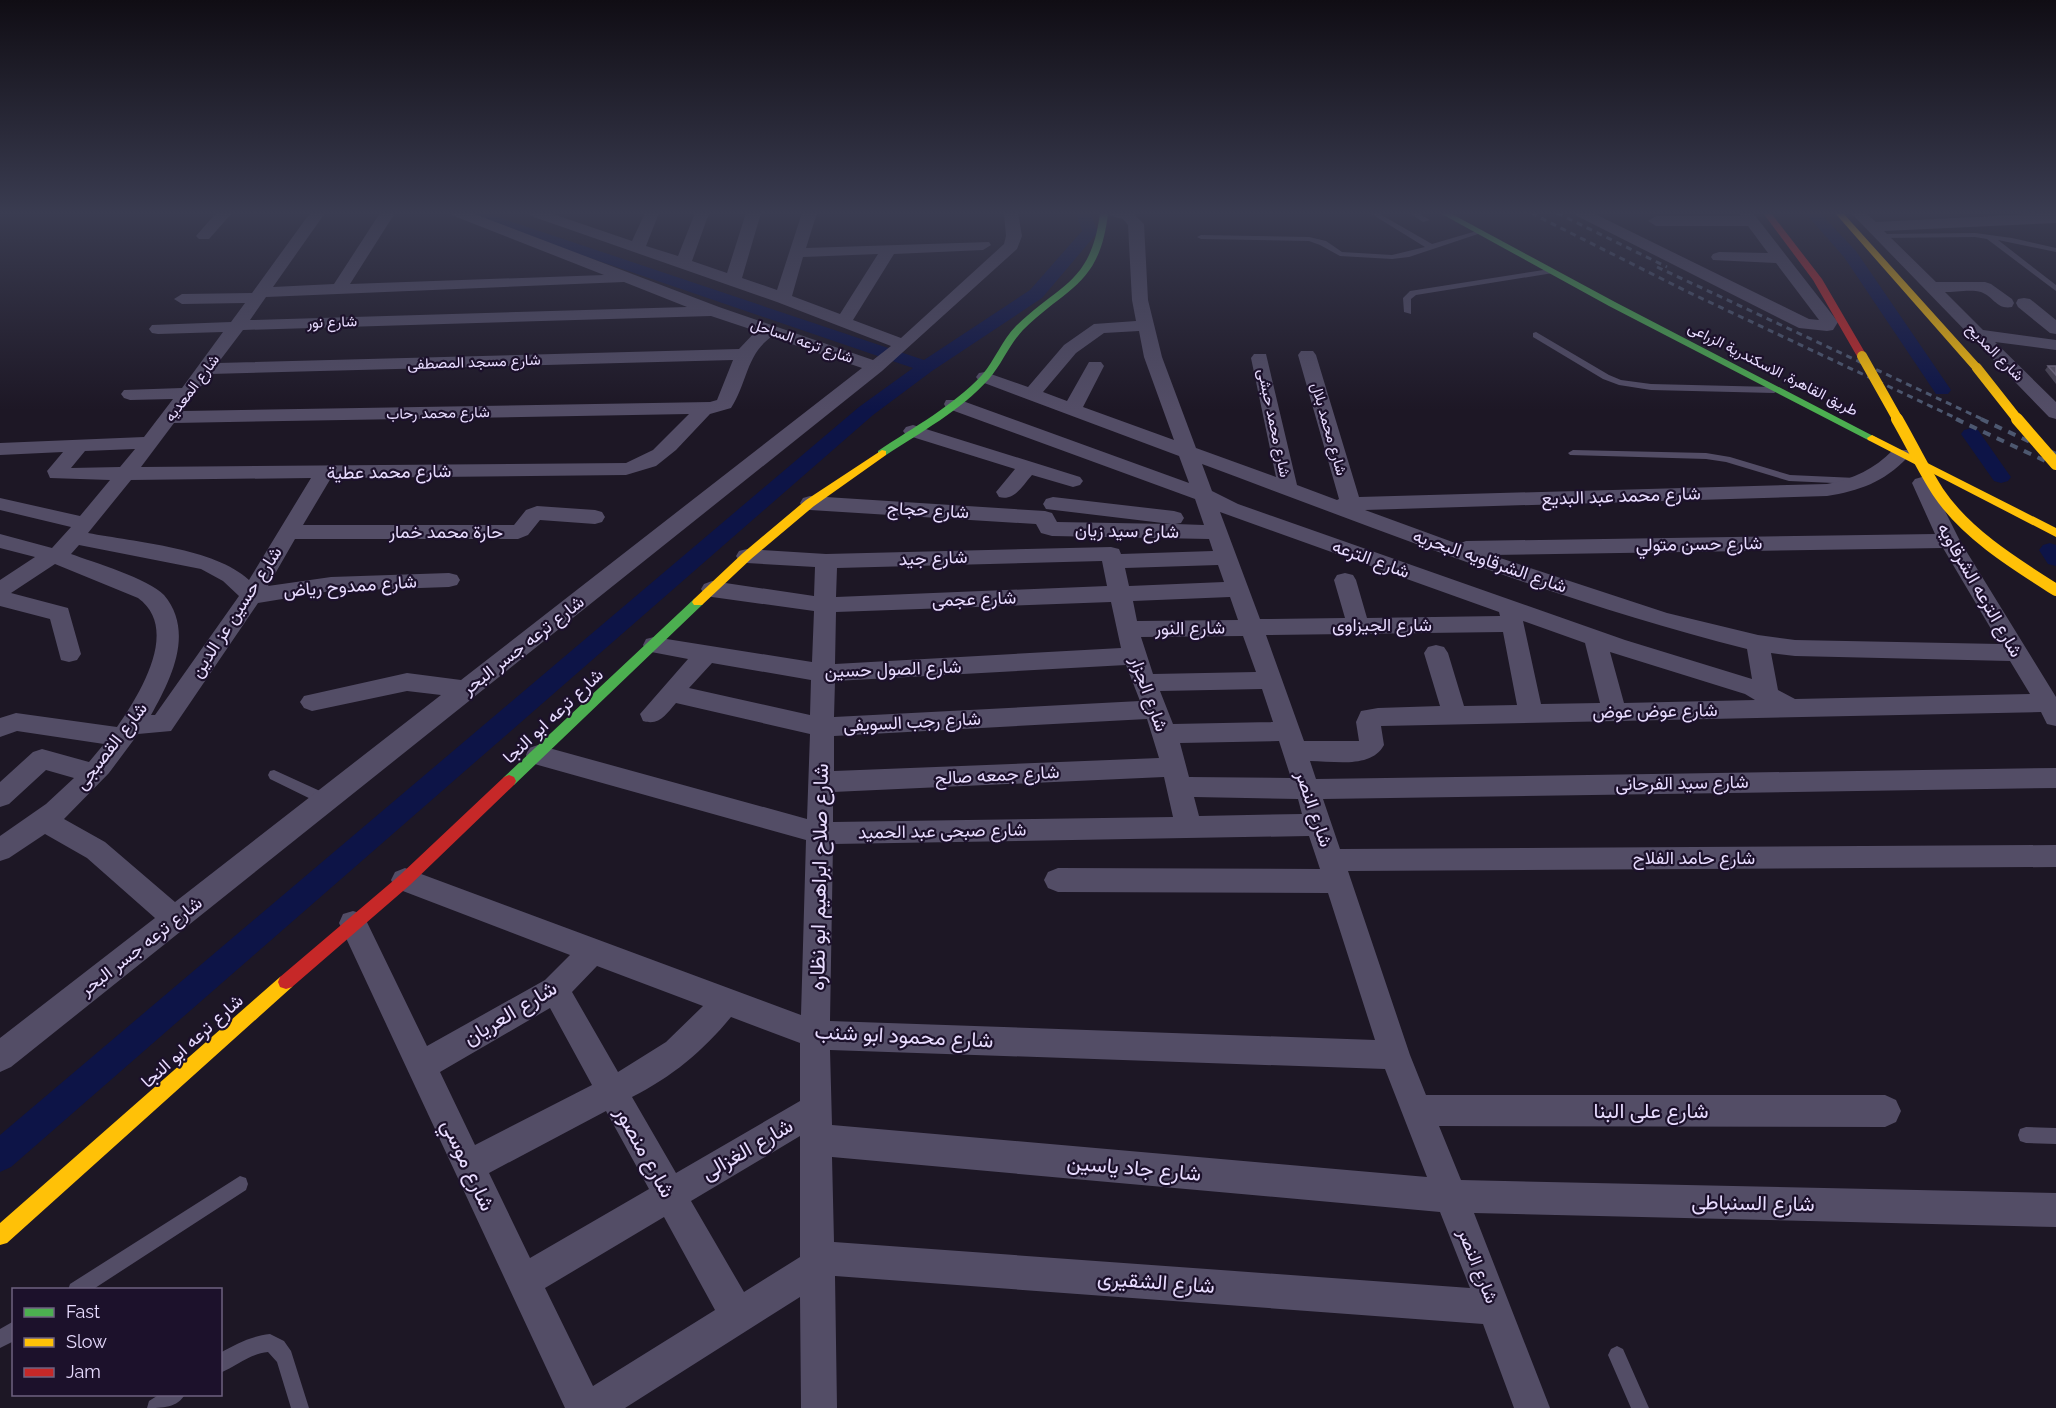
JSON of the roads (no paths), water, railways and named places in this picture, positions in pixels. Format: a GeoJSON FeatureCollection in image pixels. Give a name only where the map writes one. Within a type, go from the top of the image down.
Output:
{"type":"FeatureCollection","features":[{"type":"Feature","properties":{"kind":"main road","name":"شارع ترعه ابو النجا"},"geometry":{"type":"LineString","coordinates":[[0,1236],[353,922],[405,880],[747,556],[810,503],[953,404],[985,376],[1019,329],[1079,279]]}},
{"type":"Feature","properties":{"kind":"main road","name":"طريق القاهرة, الاسكندرية الزراعى"},"geometry":{"type":"LineString","coordinates":[[1565,279],[2056,533]]}},
{"type":"Feature","properties":{"kind":"main road"},"geometry":{"type":"LineString","coordinates":[[1817,279],[1939,493],[1951,509],[1997,550],[2056,591]]}},
{"type":"Feature","properties":{"kind":"main road"},"geometry":{"type":"LineString","coordinates":[[1898,279],[1977,368],[2033,440],[2056,464]]}},
{"type":"Feature","properties":{"kind":"main road","name":"طريق القاهرة, الاسكندرية الزراعى"},"geometry":{"type":"LineString","coordinates":[[1863,418],[1937,456]]}},
{"type":"Feature","properties":{"kind":"street","name":"شارع المعديه"},"geometry":{"type":"LineString","coordinates":[[0,590],[56,555],[79,530],[152,442],[271,279]]}},
{"type":"Feature","properties":{"kind":"street"},"geometry":{"type":"LineString","coordinates":[[339,289],[346,279]]}},
{"type":"Feature","properties":{"kind":"street"},"geometry":{"type":"LineString","coordinates":[[182,299],[339,289],[629,279]]}},
{"type":"Feature","properties":{"kind":"street","name":"شارع ترعه الساحل"},"geometry":{"type":"LineString","coordinates":[[629,279],[713,311],[876,367]]}},
{"type":"Feature","properties":{"kind":"street","name":"شارع ترعه الساحل"},"geometry":{"type":"LineString","coordinates":[[729,279],[783,297],[903,345]]}},
{"type":"Feature","properties":{"kind":"street"},"geometry":{"type":"LineString","coordinates":[[783,297],[789,279]]}},
{"type":"Feature","properties":{"kind":"street"},"geometry":{"type":"LineString","coordinates":[[844,321],[870,279]]}},
{"type":"Feature","properties":{"kind":"street","name":"شارع ترعه جسر البحر"},"geometry":{"type":"LineString","coordinates":[[0,1057],[876,367],[975,279]]}},
{"type":"Feature","properties":{"kind":"street","name":"شارع النصر"},"geometry":{"type":"LineString","coordinates":[[1139,279],[1140,300],[1153,357],[1252,626],[1395,1055],[1495,1307],[1532,1408]]}},
{"type":"Feature","properties":{"kind":"street"},"geometry":{"type":"LineString","coordinates":[[1714,279],[1805,324],[1823,326],[1829,322],[1796,279]]}},
{"type":"Feature","properties":{"kind":"street","name":"شارع المديح"},"geometry":{"type":"LineString","coordinates":[[1922,279],[2056,413]]}},
{"type":"Feature","properties":{"kind":"street"},"geometry":{"type":"LineString","coordinates":[[1930,287],[1985,287],[2006,303]]}},
{"type":"Feature","properties":{"kind":"street"},"geometry":{"type":"LineString","coordinates":[[2024,303],[2056,329]]}},
{"type":"Feature","properties":{"kind":"street","name":"شارع نور"},"geometry":{"type":"LineString","coordinates":[[158,329],[713,311]]}},
{"type":"Feature","properties":{"kind":"street"},"geometry":{"type":"LineString","coordinates":[[1032,394],[1070,350],[1100,328],[1145,326]]}},
{"type":"Feature","properties":{"kind":"street"},"geometry":{"type":"LineString","coordinates":[[705,408],[724,404],[743,354],[755,339],[769,330]]}},
{"type":"Feature","properties":{"kind":"street"},"geometry":{"type":"LineString","coordinates":[[1976,334],[2056,345]]}},
{"type":"Feature","properties":{"kind":"street","name":"شارع مسجد المصطفى"},"geometry":{"type":"LineString","coordinates":[[206,369],[743,354]]}},
{"type":"Feature","properties":{"kind":"street","name":"شارع محمد بلال"},"geometry":{"type":"LineString","coordinates":[[1307,355],[1341,504]]}},
{"type":"Feature","properties":{"kind":"street","name":"شارع محمد حبشى"},"geometry":{"type":"LineString","coordinates":[[1260,358],[1288,489]]}},
{"type":"Feature","properties":{"kind":"street"},"geometry":{"type":"LineString","coordinates":[[1072,409],[1095,366]]}},
{"type":"Feature","properties":{"kind":"street","name":"شارع الشرقاويه البحريه"},"geometry":{"type":"LineString","coordinates":[[985,376],[1288,489],[1341,504],[1449,548],[1664,620],[1758,643],[1829,650],[2015,653]]}},
{"type":"Feature","properties":{"kind":"street"},"geometry":{"type":"LineString","coordinates":[[130,393],[188,393]]}},
{"type":"Feature","properties":{"kind":"street","name":"شارع الترعه"},"geometry":{"type":"LineString","coordinates":[[953,404],[1203,495],[1231,509],[1503,611],[1733,682],[1767,695],[1791,708]]}},
{"type":"Feature","properties":{"kind":"street","name":"شارع محمد رحاب"},"geometry":{"type":"LineString","coordinates":[[170,417],[705,408]]}},
{"type":"Feature","properties":{"kind":"street","name":"شارع محمد عطية"},"geometry":{"type":"LineString","coordinates":[[80,445],[57,471],[57,474],[626,469],[640,467],[652,461],[705,408]]}},
{"type":"Feature","properties":{"kind":"street"},"geometry":{"type":"LineString","coordinates":[[913,431],[975,459],[1028,467],[1073,481]]}},
{"type":"Feature","properties":{"kind":"street"},"geometry":{"type":"LineString","coordinates":[[0,449],[152,442]]}},
{"type":"Feature","properties":{"kind":"street"},"geometry":{"type":"LineString","coordinates":[[1049,511],[1064,498],[1091,454]]}},
{"type":"Feature","properties":{"kind":"street","name":"شارع محمد عبد البديع"},"geometry":{"type":"LineString","coordinates":[[1341,504],[1842,488],[1868,480],[1905,456]]}},
{"type":"Feature","properties":{"kind":"street","name":"شارع الترعه الشرقاويه"},"geometry":{"type":"LineString","coordinates":[[1905,456],[1949,541],[2051,710]]}},
{"type":"Feature","properties":{"kind":"street"},"geometry":{"type":"LineString","coordinates":[[1006,492],[1028,467]]}},
{"type":"Feature","properties":{"kind":"street","name":"شارع حسين عز الدين"},"geometry":{"type":"LineString","coordinates":[[127,731],[162,724],[251,596],[324,472]]}},
{"type":"Feature","properties":{"kind":"street","name":"شارع حجاج"},"geometry":{"type":"LineString","coordinates":[[810,503],[1049,511]]}},
{"type":"Feature","properties":{"kind":"street"},"geometry":{"type":"LineString","coordinates":[[3,504],[79,530],[206,563],[225,571],[240,582],[251,596]]}},
{"type":"Feature","properties":{"kind":"street","name":"شارع سيد زيان"},"geometry":{"type":"LineString","coordinates":[[1049,511],[1050,529],[1103,520],[1214,527]]}},
{"type":"Feature","properties":{"kind":"street","name":"حارة محمد خمار"},"geometry":{"type":"LineString","coordinates":[[288,532],[518,532],[523,530],[532,516],[537,513],[595,517]]}},
{"type":"Feature","properties":{"kind":"street"},"geometry":{"type":"LineString","coordinates":[[1266,522],[1274,546]]}},
{"type":"Feature","properties":{"kind":"street","name":"شارع حسن متولي"},"geometry":{"type":"LineString","coordinates":[[1449,548],[1949,541]]}},
{"type":"Feature","properties":{"kind":"street","name":"شارع القصبجى"},"geometry":{"type":"LineString","coordinates":[[0,850],[44,821],[93,773],[127,731],[155,686],[165,657],[169,636],[166,618],[157,602],[142,590],[56,555],[2,542]]}},
{"type":"Feature","properties":{"kind":"street","name":"شارع جيد"},"geometry":{"type":"LineString","coordinates":[[747,556],[826,561],[1104,553],[1112,554],[1114,561],[1226,558]]}},
{"type":"Feature","properties":{"kind":"street","name":"شارع صلاح ابراهيم ابو نظاره"},"geometry":{"type":"LineString","coordinates":[[819,1408],[815,1035],[826,561]]}},
{"type":"Feature","properties":{"kind":"street","name":"شارع الجزار"},"geometry":{"type":"LineString","coordinates":[[1114,561],[1134,656],[1165,734],[1189,826]]}},
{"type":"Feature","properties":{"kind":"street"},"geometry":{"type":"LineString","coordinates":[[1504,567],[1503,611],[1531,713]]}},
{"type":"Feature","properties":{"kind":"street","name":"شارع ممدوح رياض"},"geometry":{"type":"LineString","coordinates":[[251,596],[331,584],[449,580]]}},
{"type":"Feature","properties":{"kind":"street"},"geometry":{"type":"LineString","coordinates":[[1346,580],[1358,626]]}},
{"type":"Feature","properties":{"kind":"street","name":"شارع عجمى"},"geometry":{"type":"LineString","coordinates":[[712,590],[825,605],[1238,590]]}},
{"type":"Feature","properties":{"kind":"street"},"geometry":{"type":"LineString","coordinates":[[0,598],[60,614],[69,654]]}},
{"type":"Feature","properties":{"kind":"street"},"geometry":{"type":"LineString","coordinates":[[1614,712],[1606,642],[1625,608]]}},
{"type":"Feature","properties":{"kind":"street","name":"شارع الجيزاوى"},"geometry":{"type":"LineString","coordinates":[[1252,626],[1358,626],[1503,611]]}},
{"type":"Feature","properties":{"kind":"street","name":"شارع النور"},"geometry":{"type":"LineString","coordinates":[[1128,629],[1252,626]]}},
{"type":"Feature","properties":{"kind":"street"},"geometry":{"type":"LineString","coordinates":[[1758,643],[1767,695]]}},
{"type":"Feature","properties":{"kind":"street","name":"شارع الصول حسين"},"geometry":{"type":"LineString","coordinates":[[654,645],[824,673],[1134,656]]}},
{"type":"Feature","properties":{"kind":"street"},"geometry":{"type":"LineString","coordinates":[[1436,653],[1455,715]]}},
{"type":"Feature","properties":{"kind":"street"},"geometry":{"type":"LineString","coordinates":[[652,714],[706,654]]}},
{"type":"Feature","properties":{"kind":"street"},"geometry":{"type":"LineString","coordinates":[[1145,683],[1270,680]]}},
{"type":"Feature","properties":{"kind":"street"},"geometry":{"type":"LineString","coordinates":[[312,702],[408,682],[466,690]]}},
{"type":"Feature","properties":{"kind":"street","name":"شارع رجب السويفى"},"geometry":{"type":"LineString","coordinates":[[672,693],[822,727],[1155,709]]}},
{"type":"Feature","properties":{"kind":"street","name":"شارع عوض عوض"},"geometry":{"type":"LineString","coordinates":[[1291,741],[1365,751],[1372,745],[1368,722],[1370,718],[1791,708],[2051,710]]}},
{"type":"Feature","properties":{"kind":"street"},"geometry":{"type":"LineString","coordinates":[[0,728],[16,722],[127,731]]}},
{"type":"Feature","properties":{"kind":"street"},"geometry":{"type":"LineString","coordinates":[[1165,734],[1291,741]]}},
{"type":"Feature","properties":{"kind":"street","name":"شارع صبحى عبد الحميد"},"geometry":{"type":"LineString","coordinates":[[538,755],[820,833],[1320,825]]}},
{"type":"Feature","properties":{"kind":"street"},"geometry":{"type":"LineString","coordinates":[[0,797],[42,759],[93,773]]}},
{"type":"Feature","properties":{"kind":"street","name":"شارع جمعه صالح"},"geometry":{"type":"LineString","coordinates":[[821,782],[1176,777],[1307,789]]}},
{"type":"Feature","properties":{"kind":"street","name":"شارع سيد الفرحانى"},"geometry":{"type":"LineString","coordinates":[[1307,789],[2056,778]]}},
{"type":"Feature","properties":{"kind":"street"},"geometry":{"type":"LineString","coordinates":[[44,821],[96,850],[175,919]]}},
{"type":"Feature","properties":{"kind":"street","name":"شارع حامد الفلاح"},"geometry":{"type":"LineString","coordinates":[[1058,880],[1335,871],[2056,856]]}},
{"type":"Feature","properties":{"kind":"street","name":"شارع محمود ابو شنب"},"geometry":{"type":"LineString","coordinates":[[405,880],[815,1035],[1395,1055]]}},
{"type":"Feature","properties":{"kind":"street","name":"شارع موسي"},"geometry":{"type":"LineString","coordinates":[[353,922],[584,1408]]}},
{"type":"Feature","properties":{"kind":"street","name":"شارع العريان"},"geometry":{"type":"LineString","coordinates":[[421,1066],[555,989],[592,952]]}},
{"type":"Feature","properties":{"kind":"street","name":"شارع منصور"},"geometry":{"type":"LineString","coordinates":[[555,989],[737,1315]]}},
{"type":"Feature","properties":{"kind":"street"},"geometry":{"type":"LineString","coordinates":[[468,1166],[646,1074],[704,1028],[726,1001]]}},
{"type":"Feature","properties":{"kind":"street","name":"شارع على البنا"},"geometry":{"type":"LineString","coordinates":[[1417,1110],[1885,1111]]}},
{"type":"Feature","properties":{"kind":"street","name":"شارع الغزالى"},"geometry":{"type":"LineString","coordinates":[[524,1281],[669,1195],[816,1124]]}},
{"type":"Feature","properties":{"kind":"street","name":"شارع جاد ياسين"},"geometry":{"type":"LineString","coordinates":[[816,1124],[1451,1196]]}},
{"type":"Feature","properties":{"kind":"street","name":"شارع السنباطى"},"geometry":{"type":"LineString","coordinates":[[1451,1196],[2056,1210]]}},
{"type":"Feature","properties":{"kind":"street"},"geometry":{"type":"LineString","coordinates":[[591,1408],[818,1262]]}},
{"type":"Feature","properties":{"kind":"street","name":"شارع الشقيرى"},"geometry":{"type":"LineString","coordinates":[[818,1262],[1495,1307]]}},
{"type":"Feature","properties":{"kind":"lane"},"geometry":{"type":"LineString","coordinates":[[1408,312],[1407,298],[1413,293],[1502,279]]}},
{"type":"Feature","properties":{"kind":"lane"},"geometry":{"type":"LineString","coordinates":[[2043,279],[2056,289]]}},
{"type":"Feature","properties":{"kind":"lane"},"geometry":{"type":"LineString","coordinates":[[1536,335],[1605,377],[1619,382],[1651,387],[1777,390]]}},
{"type":"Feature","properties":{"kind":"lane"},"geometry":{"type":"LineString","coordinates":[[1573,453],[1706,456],[1733,460],[1790,478],[1868,480]]}},
{"type":"Feature","properties":{"kind":"lane"},"geometry":{"type":"LineString","coordinates":[[274,775],[326,800]]}},
{"type":"Feature","properties":{"kind":"lane"},"geometry":{"type":"LineString","coordinates":[[2026,1135],[2056,1136]]}},
{"type":"Feature","properties":{"kind":"lane"},"geometry":{"type":"LineString","coordinates":[[79,1288],[240,1184]]}},
{"type":"Feature","properties":{"kind":"lane"},"geometry":{"type":"LineString","coordinates":[[222,1363],[245,1348],[264,1342],[272,1344],[284,1354],[300,1408]]}},
{"type":"Feature","properties":{"kind":"lane"},"geometry":{"type":"LineString","coordinates":[[1617,1355],[1640,1408]]}},
{"type":"Feature","properties":{"kind":"lane"},"geometry":{"type":"LineString","coordinates":[[156,1408],[174,1396]]}},
{"type":"Feature","properties":{"kind":"waterway"},"geometry":{"type":"LineString","coordinates":[[666,279],[926,367]]}},
{"type":"Feature","properties":{"kind":"waterway"},"geometry":{"type":"LineString","coordinates":[[926,367],[1036,294],[1049,279]]}},
{"type":"Feature","properties":{"kind":"waterway"},"geometry":{"type":"LineString","coordinates":[[1867,279],[1942,390]]}},
{"type":"Feature","properties":{"kind":"waterway"},"geometry":{"type":"LineString","coordinates":[[0,1156],[866,411],[926,367]]}},
{"type":"Feature","properties":{"kind":"waterway"},"geometry":{"type":"LineString","coordinates":[[1971,434],[2001,477]]}},
{"type":"Feature","properties":{"kind":"waterway"},"geometry":{"type":"LineString","coordinates":[[2050,550],[2056,559]]}},
{"type":"Feature","properties":{"kind":"railway"},"geometry":{"type":"LineString","coordinates":[[1662,279],[1960,420]]}},
{"type":"Feature","properties":{"kind":"railway"},"geometry":{"type":"LineString","coordinates":[[1682,279],[1984,420]]}},
{"type":"Feature","properties":{"kind":"railway"},"geometry":{"type":"LineString","coordinates":[[1956,419],[2056,466]]}},
{"type":"Feature","properties":{"kind":"railway"},"geometry":{"type":"LineString","coordinates":[[1981,419],[2056,454]]}}]}
